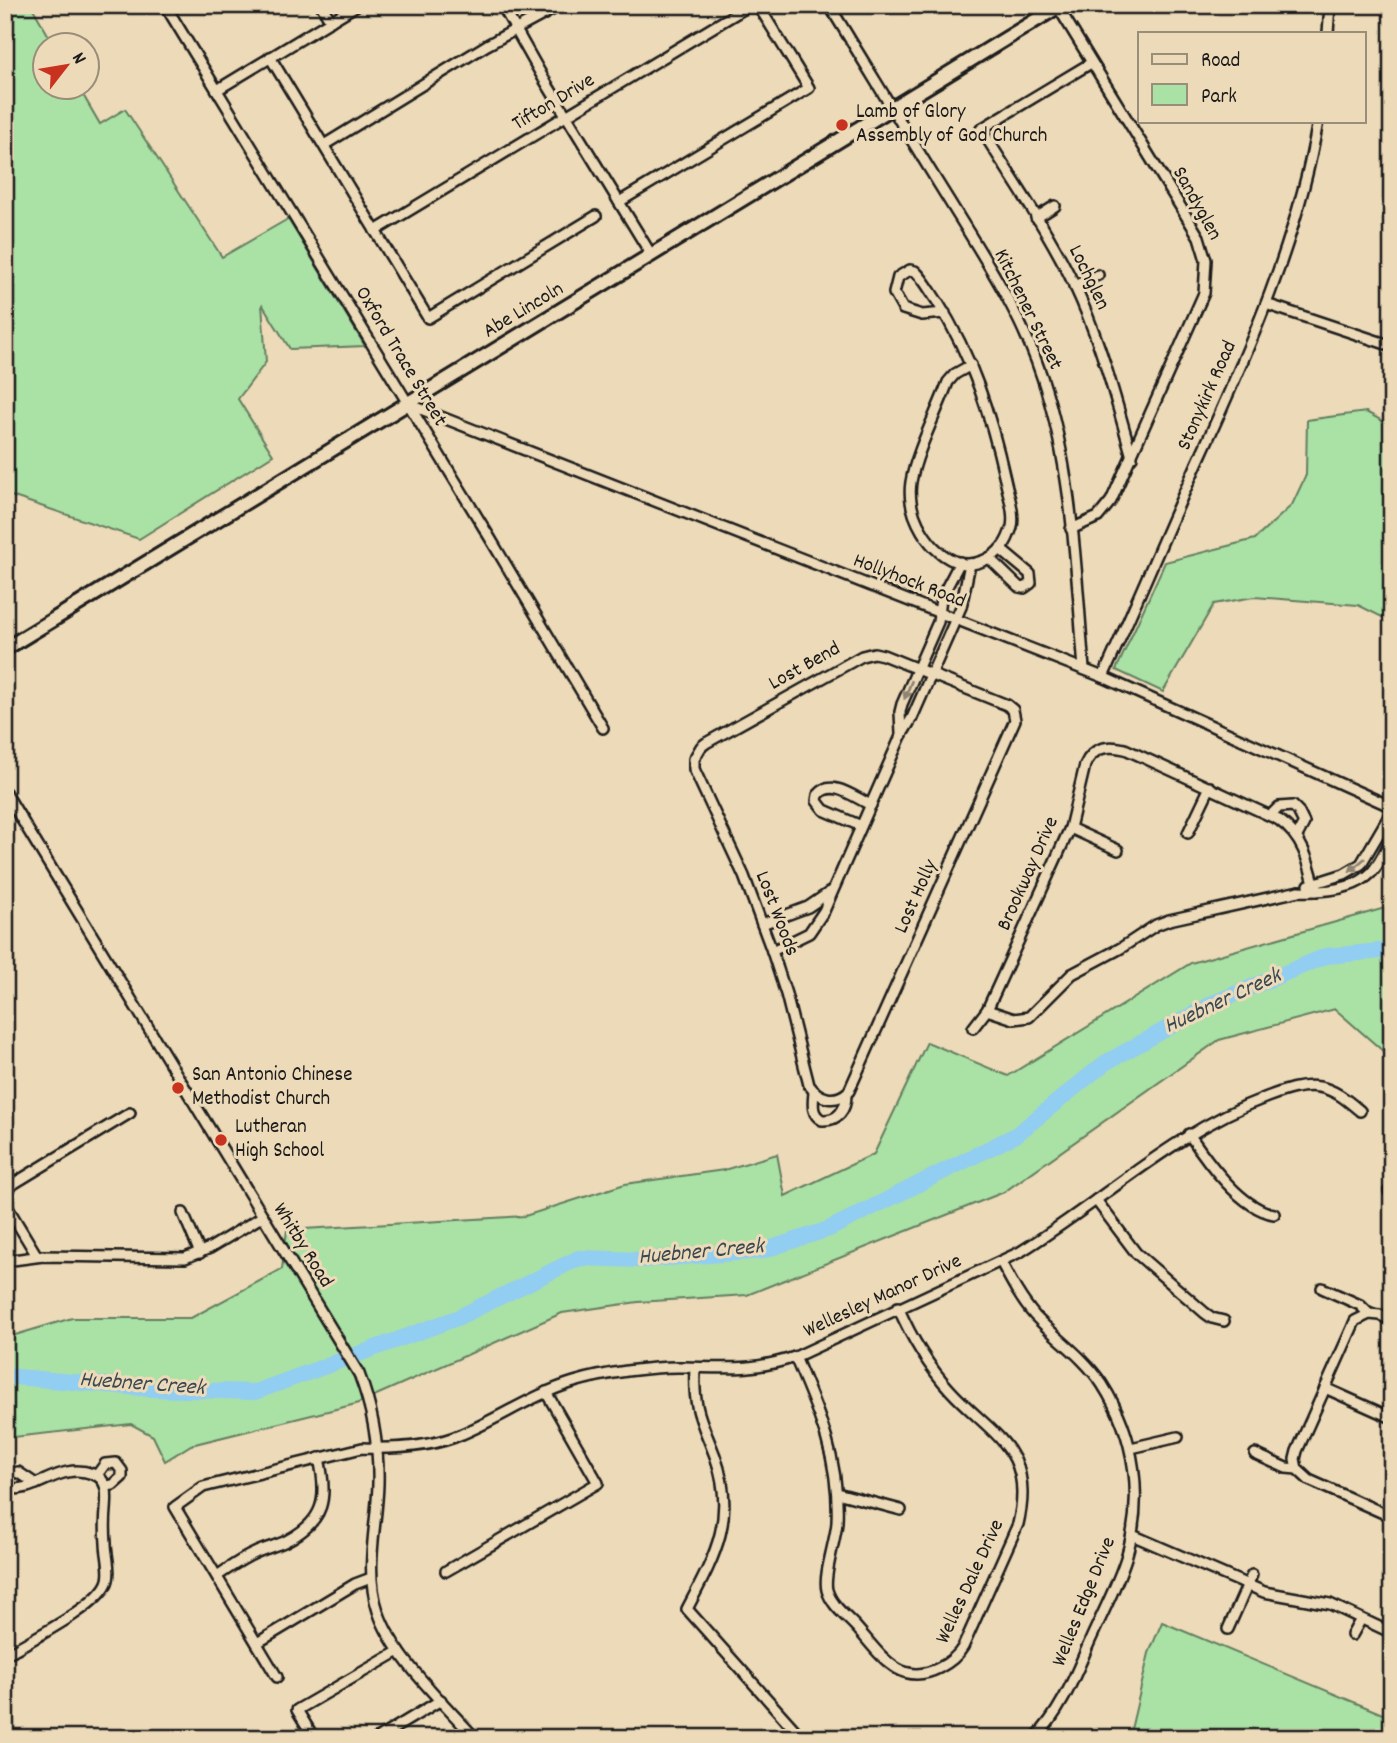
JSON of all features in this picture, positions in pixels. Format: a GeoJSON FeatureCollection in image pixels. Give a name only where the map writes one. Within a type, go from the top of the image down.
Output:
{"type":"FeatureCollection","features":[{"type":"Feature","properties":{"kind":"street","name":"Oxford Trace Street"},"geometry":{"type":"LineString","coordinates":[[165,5],[603,728]]}},
{"type":"Feature","properties":{"kind":"street"},"geometry":{"type":"LineString","coordinates":[[321,5],[331,21]]}},
{"type":"Feature","properties":{"kind":"street"},"geometry":{"type":"LineString","coordinates":[[217,90],[357,5]]}},
{"type":"Feature","properties":{"kind":"street"},"geometry":{"type":"LineString","coordinates":[[502,5],[652,256]]}},
{"type":"Feature","properties":{"kind":"street"},"geometry":{"type":"LineString","coordinates":[[324,145],[561,5]]}},
{"type":"Feature","properties":{"kind":"street","name":"Tifton Drive"},"geometry":{"type":"LineString","coordinates":[[375,231],[750,5]]}},
{"type":"Feature","properties":{"kind":"street"},"geometry":{"type":"LineString","coordinates":[[619,202],[809,88],[758,5]]}},
{"type":"Feature","properties":{"kind":"street","name":"Kitchener Street"},"geometry":{"type":"LineString","coordinates":[[830,5],[993,273],[1041,374],[1057,430],[1072,529],[1084,669]]}},
{"type":"Feature","properties":{"kind":"street"},"geometry":{"type":"LineString","coordinates":[[1328,32],[1330,5]]}},
{"type":"Feature","properties":{"kind":"street","name":"Abe Lincoln"},"geometry":{"type":"LineString","coordinates":[[5,649],[1060,6]]}},
{"type":"Feature","properties":{"kind":"street","name":"Sandyglen"},"geometry":{"type":"LineString","coordinates":[[1060,6],[1091,63],[1195,230],[1206,260],[1204,293],[1107,509],[1098,517],[1072,529]]}},
{"type":"Feature","properties":{"kind":"street"},"geometry":{"type":"LineString","coordinates":[[270,57],[428,318],[596,216]]}},
{"type":"Feature","properties":{"kind":"street","name":"Lochglen"},"geometry":{"type":"LineString","coordinates":[[1091,63],[981,130],[1036,218],[1074,286],[1100,348],[1132,457]]}},
{"type":"Feature","properties":{"kind":"street","name":"Stonykirk Road"},"geometry":{"type":"LineString","coordinates":[[1103,677],[1241,368],[1266,304],[1284,257],[1318,122]]}},
{"type":"Feature","properties":{"kind":"street"},"geometry":{"type":"LineString","coordinates":[[1036,218],[1055,206]]}},
{"type":"Feature","properties":{"kind":"street"},"geometry":{"type":"LineString","coordinates":[[945,313],[922,314],[903,309],[894,293],[898,277],[909,270],[915,271],[945,313],[971,365],[994,432],[1012,511],[1012,525],[1000,549],[989,558],[965,563],[945,555],[925,536],[912,503],[911,484],[948,382],[955,374],[971,365]]}},
{"type":"Feature","properties":{"kind":"street"},"geometry":{"type":"LineString","coordinates":[[1074,286],[1098,275]]}},
{"type":"Feature","properties":{"kind":"street"},"geometry":{"type":"LineString","coordinates":[[1266,304],[1392,346]]}},
{"type":"Feature","properties":{"kind":"street","name":"Hollyhock Road"},"geometry":{"type":"LineString","coordinates":[[408,404],[1084,669],[1392,809]]}},
{"type":"Feature","properties":{"kind":"street"},"geometry":{"type":"LineString","coordinates":[[989,558],[1019,587],[1024,588],[1031,583],[1030,574],[1000,549]]}},
{"type":"Feature","properties":{"kind":"street"},"geometry":{"type":"LineString","coordinates":[[901,736],[900,712],[938,622],[942,598],[965,563]]}},
{"type":"Feature","properties":{"kind":"street"},"geometry":{"type":"LineString","coordinates":[[772,951],[809,933],[824,911],[964,600],[965,563]]}},
{"type":"Feature","properties":{"kind":"street"},"geometry":{"type":"LineString","coordinates":[[1007,576],[1018,564]]}},
{"type":"Feature","properties":{"kind":"street"},"geometry":{"type":"LineString","coordinates":[[952,580],[966,586]]}},
{"type":"Feature","properties":{"kind":"street","name":"Lost Bend"},"geometry":{"type":"LineString","coordinates":[[697,753],[706,743],[862,656],[874,653],[1007,705],[1014,713]]}},
{"type":"Feature","properties":{"kind":"street","name":"Lost Holly"},"geometry":{"type":"LineString","coordinates":[[828,1121],[834,1119],[845,1107],[846,1095],[1013,728],[1014,713]]}},
{"type":"Feature","properties":{"kind":"street","name":"Brookway Drive"},"geometry":{"type":"LineString","coordinates":[[973,1028],[987,1010],[1070,828],[1089,756],[1104,747],[1125,749],[1271,815],[1297,836],[1305,850],[1315,887]]}},
{"type":"Feature","properties":{"kind":"street","name":"Lost Woods"},"geometry":{"type":"LineString","coordinates":[[697,753],[694,765],[696,774],[724,831],[772,951],[809,1085],[814,1093],[814,1113],[822,1120],[828,1121]]}},
{"type":"Feature","properties":{"kind":"street"},"geometry":{"type":"LineString","coordinates":[[861,826],[824,810],[817,801],[818,795],[826,788],[834,787],[871,805]]}},
{"type":"Feature","properties":{"kind":"street"},"geometry":{"type":"LineString","coordinates":[[1188,834],[1210,787]]}},
{"type":"Feature","properties":{"kind":"street","name":"Whitby Road"},"geometry":{"type":"LineString","coordinates":[[5,792],[350,1357],[365,1389],[376,1427],[378,1485],[372,1588],[378,1612],[399,1651],[475,1738]]}},
{"type":"Feature","properties":{"kind":"street","name":"Brookway Drive"},"geometry":{"type":"LineString","coordinates":[[1271,815],[1285,805],[1293,806],[1304,824],[1297,836]]}},
{"type":"Feature","properties":{"kind":"street"},"geometry":{"type":"LineString","coordinates":[[987,1010],[1014,1019],[1028,1017],[1072,974],[1121,948],[1156,925],[1315,887],[1344,874],[1361,864],[1392,809]]}},
{"type":"Feature","properties":{"kind":"street"},"geometry":{"type":"LineString","coordinates":[[1070,828],[1118,850]]}},
{"type":"Feature","properties":{"kind":"street"},"geometry":{"type":"LineString","coordinates":[[1315,887],[1350,885],[1363,879],[1378,864],[1392,838]]}},
{"type":"Feature","properties":{"kind":"street"},"geometry":{"type":"LineString","coordinates":[[762,924],[808,907],[832,891]]}},
{"type":"Feature","properties":{"kind":"street","name":"Wellesley Manor Drive"},"geometry":{"type":"LineString","coordinates":[[217,1576],[176,1507],[204,1487],[362,1448],[450,1438],[546,1392],[599,1376],[684,1367],[740,1369],[760,1367],[795,1357],[898,1307],[1001,1262],[1041,1239],[1189,1135],[1242,1107],[1274,1094],[1321,1087],[1338,1093],[1360,1111]]}},
{"type":"Feature","properties":{"kind":"street"},"geometry":{"type":"LineString","coordinates":[[814,1093],[829,1099],[846,1095]]}},
{"type":"Feature","properties":{"kind":"street"},"geometry":{"type":"LineString","coordinates":[[5,1188],[130,1113]]}},
{"type":"Feature","properties":{"kind":"street"},"geometry":{"type":"LineString","coordinates":[[1189,1135],[1220,1177],[1259,1211],[1274,1214]]}},
{"type":"Feature","properties":{"kind":"street"},"geometry":{"type":"LineString","coordinates":[[1096,1200],[1136,1253],[1205,1313],[1224,1321]]}},
{"type":"Feature","properties":{"kind":"street"},"geometry":{"type":"LineString","coordinates":[[5,1203],[37,1256]]}},
{"type":"Feature","properties":{"kind":"street"},"geometry":{"type":"LineString","coordinates":[[183,1213],[200,1253]]}},
{"type":"Feature","properties":{"kind":"street"},"geometry":{"type":"LineString","coordinates":[[5,1261],[37,1256],[96,1255],[185,1258],[200,1253],[263,1216]]}},
{"type":"Feature","properties":{"kind":"street","name":"Welles Edge Drive"},"geometry":{"type":"LineString","coordinates":[[1001,1262],[1035,1315],[1072,1349],[1101,1382],[1122,1421],[1131,1448],[1136,1498],[1132,1535],[1125,1560],[1070,1686],[1054,1716],[1035,1738]]}},
{"type":"Feature","properties":{"kind":"street"},"geometry":{"type":"LineString","coordinates":[[1322,1288],[1360,1306],[1369,1314]]}},
{"type":"Feature","properties":{"kind":"street","name":"Welles Dale Drive"},"geometry":{"type":"LineString","coordinates":[[836,1493],[837,1523],[826,1580],[827,1591],[834,1603],[889,1664],[912,1674],[932,1672],[950,1662],[960,1653],[1018,1524],[1023,1493],[1021,1475],[1011,1451],[1000,1437],[948,1388],[923,1354],[898,1307]]}},
{"type":"Feature","properties":{"kind":"street"},"geometry":{"type":"LineString","coordinates":[[1392,1320],[1369,1314],[1356,1321],[1295,1459],[1297,1469],[1309,1480],[1392,1517]]}},
{"type":"Feature","properties":{"kind":"street"},"geometry":{"type":"LineString","coordinates":[[795,1357],[826,1431],[835,1471],[836,1493],[901,1510]]}},
{"type":"Feature","properties":{"kind":"street"},"geometry":{"type":"LineString","coordinates":[[695,1368],[696,1410],[722,1481],[724,1509],[716,1551],[687,1609],[802,1738]]}},
{"type":"Feature","properties":{"kind":"street"},"geometry":{"type":"LineString","coordinates":[[1325,1388],[1392,1418]]}},
{"type":"Feature","properties":{"kind":"street"},"geometry":{"type":"LineString","coordinates":[[446,1572],[598,1483],[546,1392]]}},
{"type":"Feature","properties":{"kind":"street"},"geometry":{"type":"LineString","coordinates":[[1131,1448],[1178,1437]]}},
{"type":"Feature","properties":{"kind":"street"},"geometry":{"type":"LineString","coordinates":[[1255,1454],[1286,1468],[1297,1469]]}},
{"type":"Feature","properties":{"kind":"street"},"geometry":{"type":"LineString","coordinates":[[277,1677],[217,1576],[253,1553],[285,1541],[307,1528],[314,1520],[324,1499],[324,1479],[318,1458]]}},
{"type":"Feature","properties":{"kind":"street"},"geometry":{"type":"LineString","coordinates":[[97,1475],[105,1464],[116,1463],[120,1467],[122,1477],[106,1486]]}},
{"type":"Feature","properties":{"kind":"street"},"geometry":{"type":"LineString","coordinates":[[5,1488],[17,1490],[69,1471],[97,1475],[106,1486],[109,1578],[106,1587],[92,1602],[5,1655]]}},
{"type":"Feature","properties":{"kind":"street"},"geometry":{"type":"LineString","coordinates":[[5,1481],[18,1472],[36,1484]]}},
{"type":"Feature","properties":{"kind":"street"},"geometry":{"type":"LineString","coordinates":[[1132,1535],[1247,1586],[1264,1592],[1320,1601],[1392,1633]]}},
{"type":"Feature","properties":{"kind":"street"},"geometry":{"type":"LineString","coordinates":[[1228,1629],[1252,1575]]}},
{"type":"Feature","properties":{"kind":"street"},"geometry":{"type":"LineString","coordinates":[[257,1643],[355,1584],[372,1578]]}},
{"type":"Feature","properties":{"kind":"street"},"geometry":{"type":"LineString","coordinates":[[1352,1635],[1361,1619]]}},
{"type":"Feature","properties":{"kind":"street"},"geometry":{"type":"LineString","coordinates":[[314,1738],[297,1710],[399,1651]]}},
{"type":"Feature","properties":{"kind":"street"},"geometry":{"type":"LineString","coordinates":[[378,1738],[442,1700]]}},
{"type":"Feature","properties":{"kind":"green space"},"geometry":{"type":"Polygon","coordinates":[[[5,5],[31,5],[47,32],[32,32],[32,102],[87,102],[100,124],[125,109],[222,257],[288,219],[365,346],[290,349],[262,304],[266,362],[238,399],[273,455],[139,539],[5,494],[5,5]]]}},
{"type":"Feature","properties":{"kind":"green space"},"geometry":{"type":"Polygon","coordinates":[[[1366,412],[1392,426],[1392,622],[1358,605],[1254,597],[1214,604],[1163,692],[1116,670],[1165,562],[1255,539],[1292,505],[1306,475],[1307,420],[1366,412]]]}},
{"type":"Feature","properties":{"kind":"green space"},"geometry":{"type":"Polygon","coordinates":[[[1392,906],[1392,1059],[1335,1009],[1219,1040],[1004,1192],[747,1295],[638,1302],[562,1313],[356,1404],[191,1445],[165,1461],[153,1436],[131,1424],[5,1438],[5,1338],[72,1318],[191,1318],[282,1269],[287,1230],[525,1216],[625,1184],[724,1170],[777,1154],[785,1196],[874,1154],[927,1042],[1008,1076],[1191,963],[1392,906]]]}},
{"type":"Feature","properties":{"kind":"green space"},"geometry":{"type":"Polygon","coordinates":[[[1162,1622],[1392,1718],[1392,1738],[1129,1738],[1149,1653],[1162,1622]]]}},
{"type":"Feature","properties":{"kind":"waterway","name":"Huebner Creek"},"geometry":{"type":"LineString","coordinates":[[5,1376],[152,1389],[255,1392],[457,1318],[579,1258],[641,1260],[762,1251],[829,1229],[1016,1135],[1105,1063],[1211,1004],[1326,956],[1392,950]]}},
{"type":"Feature","properties":{"kind":"place","name":"Lamb of Glory Assembly of God Church"},"geometry":{"type":"Point","coordinates":[842,125]}},
{"type":"Feature","properties":{"kind":"place","name":"San Antonio Chinese Methodist Church"},"geometry":{"type":"Point","coordinates":[178,1088]}},
{"type":"Feature","properties":{"kind":"place","name":"Lutheran High School"},"geometry":{"type":"Point","coordinates":[221,1140]}}]}
